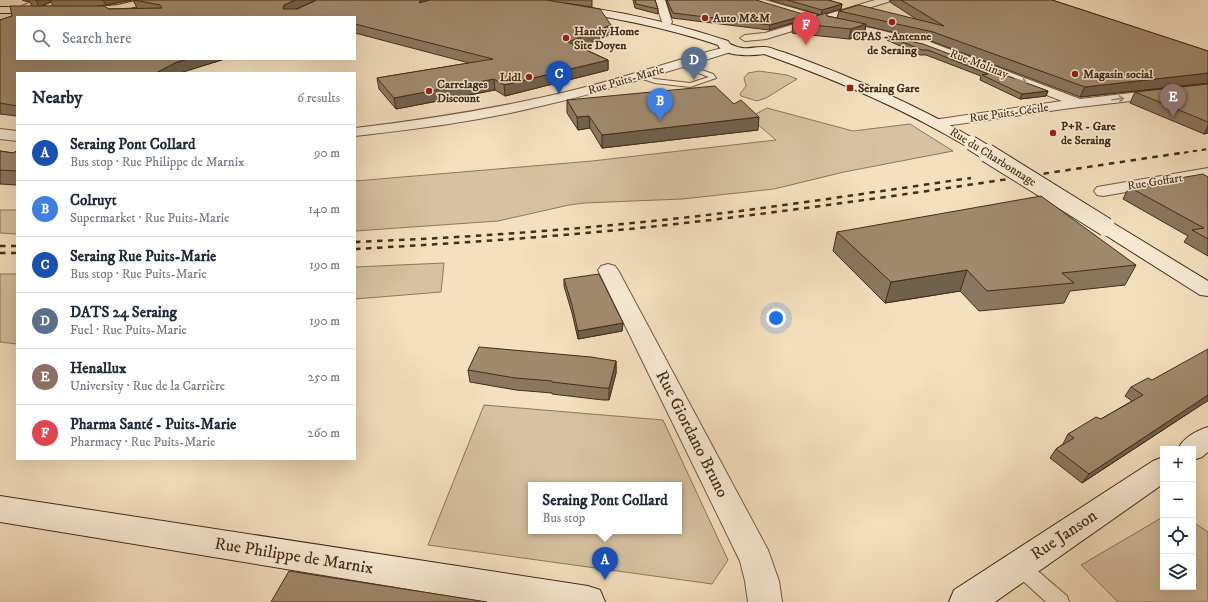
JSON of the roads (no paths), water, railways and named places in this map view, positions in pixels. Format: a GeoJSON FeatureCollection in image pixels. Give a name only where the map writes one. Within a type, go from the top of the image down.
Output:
{"type":"FeatureCollection","features":[{"type":"Feature","properties":{"kind":"street"},"geometry":{"type":"LineString","coordinates":[[80,11],[108,10],[113,13],[140,13],[142,6],[135,4],[151,0]]}},
{"type":"Feature","properties":{"kind":"street","name":"Rue du Charbonnage"},"geometry":{"type":"LineString","coordinates":[[522,0],[654,24],[748,52],[766,47]]}},
{"type":"Feature","properties":{"kind":"street","name":"Rue du Charbonnage"},"geometry":{"type":"LineString","coordinates":[[542,0],[667,22],[742,38],[756,39],[766,47],[847,80],[938,123],[971,142],[1208,290]]}},
{"type":"Feature","properties":{"kind":"street"},"geometry":{"type":"LineString","coordinates":[[660,0],[667,22]]}},
{"type":"Feature","properties":{"kind":"street","name":"Rue Molinay"},"geometry":{"type":"LineString","coordinates":[[756,0],[825,20],[920,42],[1079,103]]}},
{"type":"Feature","properties":{"kind":"street"},"geometry":{"type":"LineString","coordinates":[[727,46],[726,41],[766,36],[889,1]]}},
{"type":"Feature","properties":{"kind":"street"},"geometry":{"type":"LineString","coordinates":[[0,10],[43,7]]}},
{"type":"Feature","properties":{"kind":"street"},"geometry":{"type":"LineString","coordinates":[[766,47],[774,39],[825,20]]}},
{"type":"Feature","properties":{"kind":"street","name":"Rue Puits-Marie"},"geometry":{"type":"LineString","coordinates":[[356,132],[416,125],[498,111],[566,96],[679,64],[727,46]]}},
{"type":"Feature","properties":{"kind":"street","name":"Rue Puits-Cécile"},"geometry":{"type":"LineString","coordinates":[[938,123],[1079,103],[1208,88]]}},
{"type":"Feature","properties":{"kind":"street"},"geometry":{"type":"LineString","coordinates":[[0,134],[16,136]]}},
{"type":"Feature","properties":{"kind":"street","name":"Rue Goffart"},"geometry":{"type":"LineString","coordinates":[[1103,190],[1208,173]]}},
{"type":"Feature","properties":{"kind":"street","name":"Rue Giordano Bruno"},"geometry":{"type":"LineString","coordinates":[[608,270],[756,560],[762,581],[765,602]]}},
{"type":"Feature","properties":{"kind":"street"},"geometry":{"type":"LineString","coordinates":[[1196,446],[1208,438]]}},
{"type":"Feature","properties":{"kind":"street","name":"Rue Janson"},"geometry":{"type":"LineString","coordinates":[[966,602],[1160,471]]}},
{"type":"Feature","properties":{"kind":"street","name":"Rue Philippe de Marnix"},"geometry":{"type":"LineString","coordinates":[[0,509],[588,602]]}},
{"type":"Feature","properties":{"kind":"lane"},"geometry":{"type":"LineString","coordinates":[[669,92],[708,77],[702,72],[679,64]]}},
{"type":"Feature","properties":{"kind":"lane"},"geometry":{"type":"LineString","coordinates":[[662,82],[669,82],[696,72],[702,72]]}},
{"type":"Feature","properties":{"kind":"lane"},"geometry":{"type":"LineString","coordinates":[[673,83],[702,75],[702,72]]}},
{"type":"Feature","properties":{"kind":"lane"},"geometry":{"type":"LineString","coordinates":[[637,76],[662,82],[687,84]]}},
{"type":"Feature","properties":{"kind":"lane"},"geometry":{"type":"LineString","coordinates":[[1019,566],[1060,602]]}},
{"type":"Feature","properties":{"kind":"railway"},"geometry":{"type":"LineString","coordinates":[[1175,154],[1208,149]]}},
{"type":"Feature","properties":{"kind":"railway"},"geometry":{"type":"LineString","coordinates":[[356,249],[516,239],[739,217],[866,200],[1181,153]]}},
{"type":"Feature","properties":{"kind":"railway"},"geometry":{"type":"LineString","coordinates":[[356,242],[596,227],[769,207],[971,178]]}},
{"type":"Feature","properties":{"kind":"railway"},"geometry":{"type":"LineString","coordinates":[[0,246],[16,246]]}},
{"type":"Feature","properties":{"kind":"railway"},"geometry":{"type":"LineString","coordinates":[[0,253],[16,253]]}},
{"type":"Feature","properties":{"kind":"place","name":"Auto M&M"},"geometry":{"type":"Point","coordinates":[705,18]}},
{"type":"Feature","properties":{"kind":"place","name":"CPAS - Antenne de Seraing"},"geometry":{"type":"Point","coordinates":[892,22]}},
{"type":"Feature","properties":{"kind":"place","name":"Handy Home Site Doyen"},"geometry":{"type":"Point","coordinates":[566,38]}},
{"type":"Feature","properties":{"kind":"place","name":"Pharma Santé - Puits-Marie"},"geometry":{"type":"Point","coordinates":[806,45]}},
{"type":"Feature","properties":{"kind":"place","name":"Magasin social"},"geometry":{"type":"Point","coordinates":[1075,74]}},
{"type":"Feature","properties":{"kind":"place","name":"Lidl"},"geometry":{"type":"Point","coordinates":[529,77]}},
{"type":"Feature","properties":{"kind":"place","name":"DATS 24 Seraing"},"geometry":{"type":"Point","coordinates":[694,80]}},
{"type":"Feature","properties":{"kind":"place","name":"Seraing Gare"},"geometry":{"type":"Point","coordinates":[850,88]}},
{"type":"Feature","properties":{"kind":"place","name":"Carrelages Discount"},"geometry":{"type":"Point","coordinates":[429,91]}},
{"type":"Feature","properties":{"kind":"place","name":"Seraing Rue Puits-Marie"},"geometry":{"type":"Point","coordinates":[559,94]}},
{"type":"Feature","properties":{"kind":"place","name":"Henallux"},"geometry":{"type":"Point","coordinates":[1173,117]}},
{"type":"Feature","properties":{"kind":"place","name":"Colruyt"},"geometry":{"type":"Point","coordinates":[660,121]}},
{"type":"Feature","properties":{"kind":"place","name":"P+R - Gare de Seraing"},"geometry":{"type":"Point","coordinates":[1053,133]}},
{"type":"Feature","properties":{"kind":"place","name":"Seraing Pont Collard"},"geometry":{"type":"Point","coordinates":[605,580]}}]}
